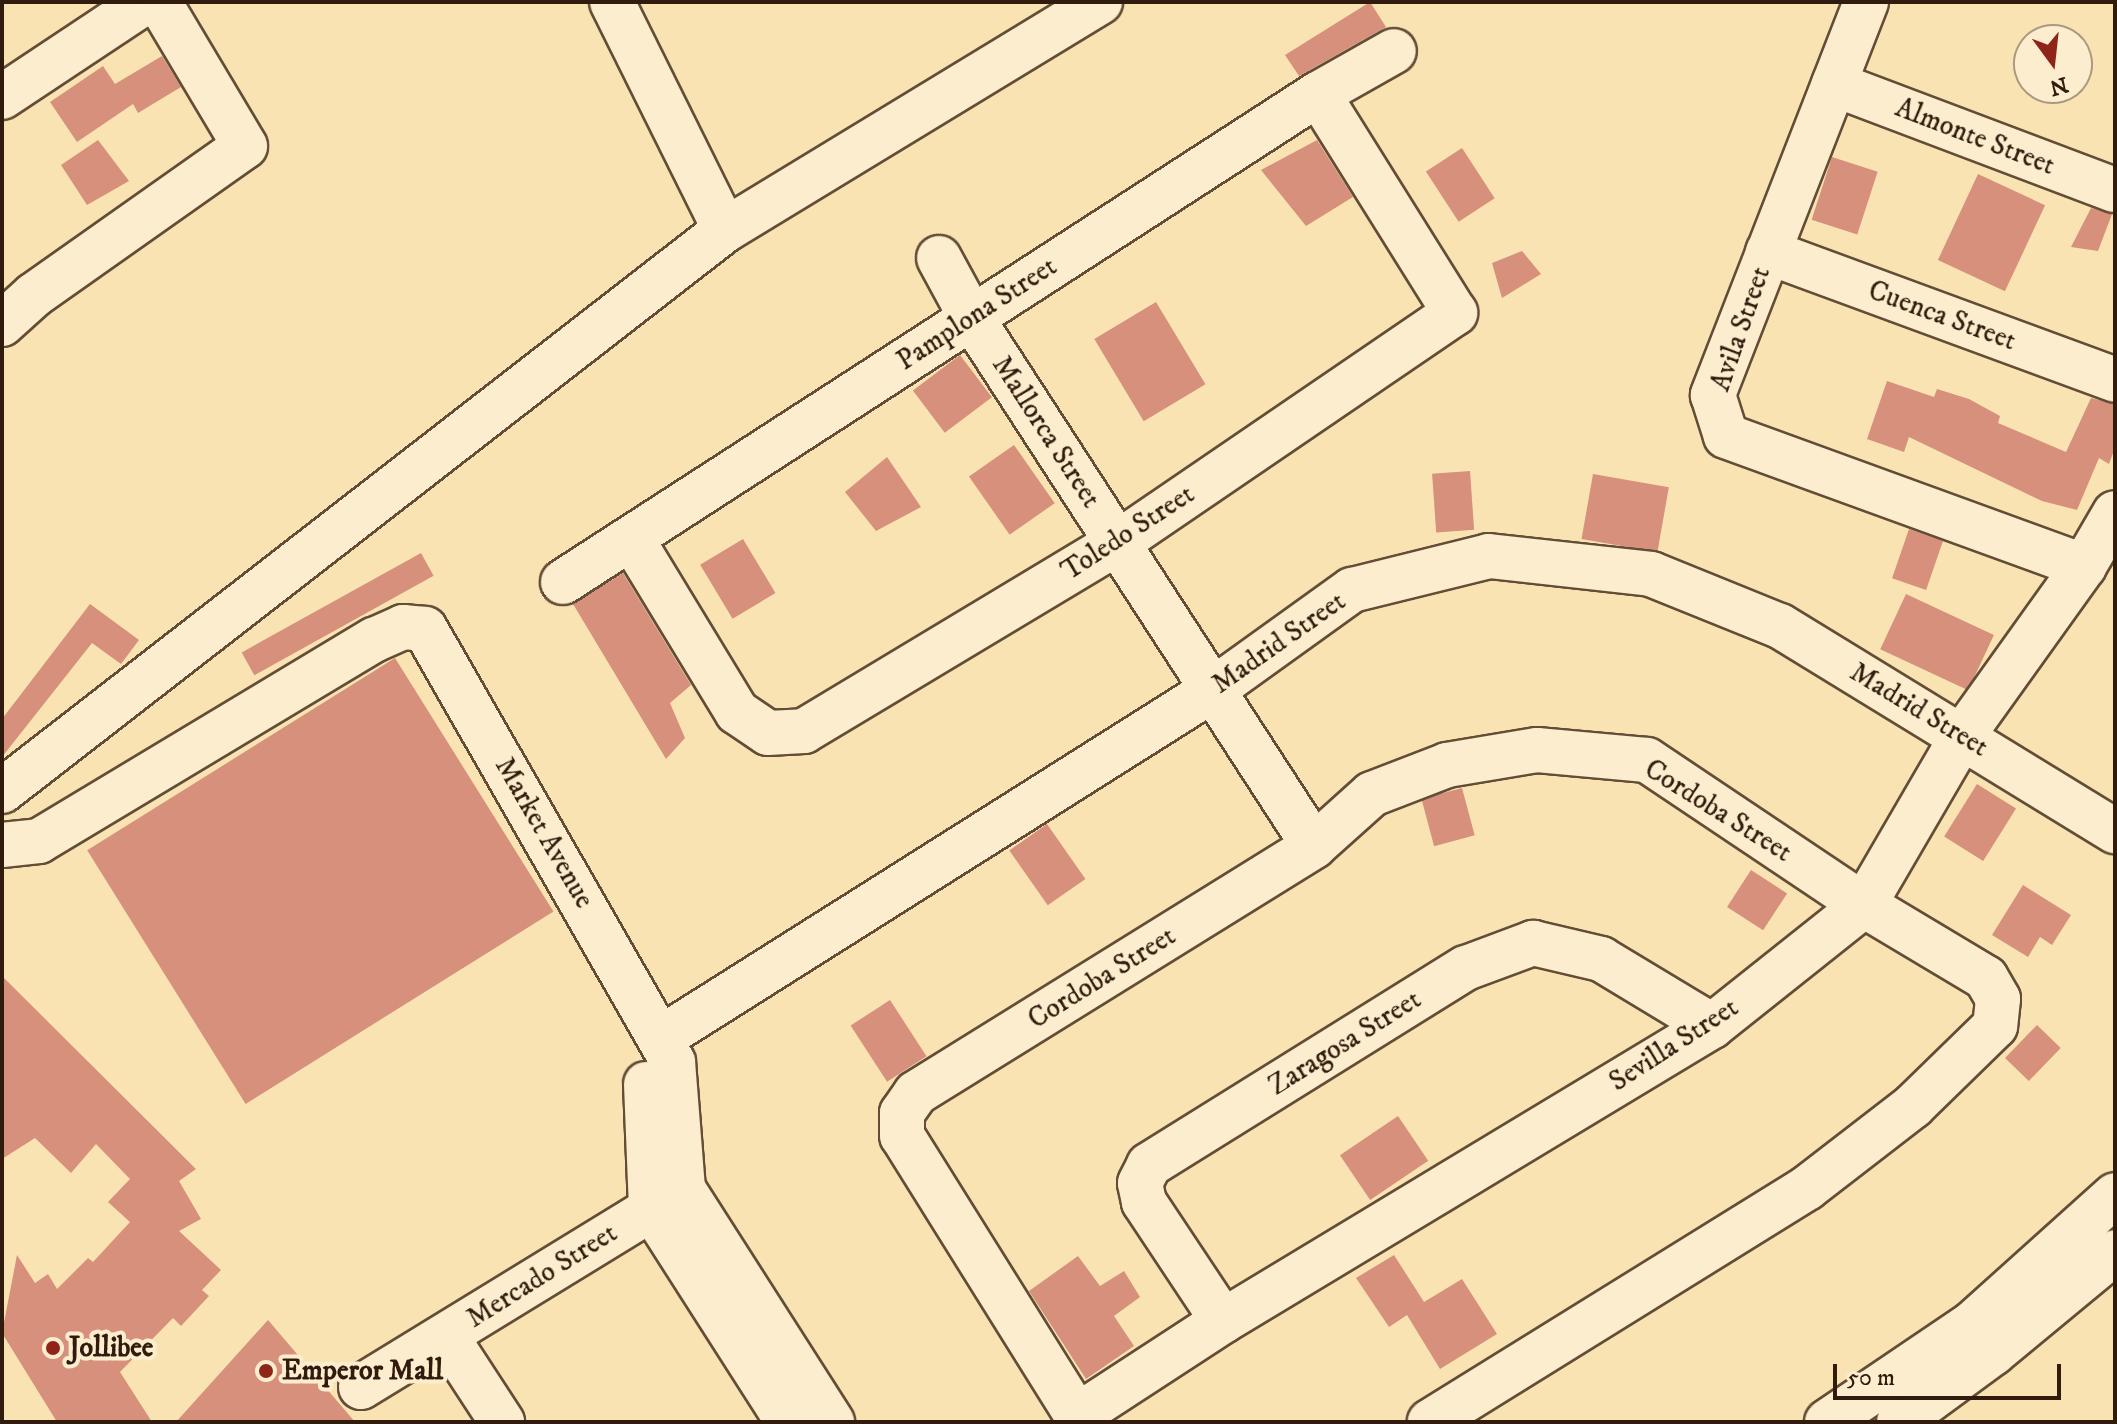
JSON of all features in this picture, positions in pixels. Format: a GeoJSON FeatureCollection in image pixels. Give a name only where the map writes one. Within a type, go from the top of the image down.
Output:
{"type":"FeatureCollection","features":[{"type":"Feature","properties":{"kind":"street"},"geometry":{"type":"LineString","coordinates":[[2,97],[145,2]]}},
{"type":"Feature","properties":{"kind":"street"},"geometry":{"type":"LineString","coordinates":[[2,324],[34,295],[245,146],[159,2]]}},
{"type":"Feature","properties":{"kind":"street"},"geometry":{"type":"LineString","coordinates":[[612,2],[725,230]]}},
{"type":"Feature","properties":{"kind":"street"},"geometry":{"type":"LineString","coordinates":[[2,791],[725,230],[1100,2]]}},
{"type":"Feature","properties":{"kind":"street","name":"Avila Street"},"geometry":{"type":"LineString","coordinates":[[1866,2],[1713,395],[1726,436],[2084,566]]}},
{"type":"Feature","properties":{"kind":"street","name":"Pamplona Street"},"geometry":{"type":"LineString","coordinates":[[563,582],[633,541],[971,317],[1318,94],[1394,51]]}},
{"type":"Feature","properties":{"kind":"street","name":"Almonte Street"},"geometry":{"type":"LineString","coordinates":[[1834,84],[2115,190]]}},
{"type":"Feature","properties":{"kind":"street","name":"Toledo Street"},"geometry":{"type":"LineString","coordinates":[[633,541],[737,712],[768,733],[804,731],[1119,542],[1455,313],[1318,94]]}},
{"type":"Feature","properties":{"kind":"street","name":"Cuenca Street"},"geometry":{"type":"LineString","coordinates":[[1768,252],[2115,380]]}},
{"type":"Feature","properties":{"kind":"street","name":"Mallorca Street"},"geometry":{"type":"LineString","coordinates":[[939,258],[971,317],[1314,846]]}},
{"type":"Feature","properties":{"kind":"street","name":"Sevilla Street"},"geometry":{"type":"LineString","coordinates":[[1079,1419],[1223,1321],[1712,1026],[1864,905],[1963,735],[2084,566],[2115,513]]}},
{"type":"Feature","properties":{"kind":"street","name":"Madrid Street"},"geometry":{"type":"LineString","coordinates":[[661,1038],[1214,689],[1352,590],[1489,556],[1651,574],[1780,626],[1963,735],[2115,831]]}},
{"type":"Feature","properties":{"kind":"street","name":"Market Avenue"},"geometry":{"type":"LineString","coordinates":[[2,845],[39,841],[374,640],[403,627],[425,629],[673,1062],[667,1199],[788,1422]]}},
{"type":"Feature","properties":{"kind":"street","name":"Cordoba Street"},"geometry":{"type":"LineString","coordinates":[[1079,1419],[902,1136],[902,1113],[916,1093],[1314,846],[1372,794],[1447,765],[1537,750],[1647,760],[1864,905],[1986,978],[1998,999],[1995,1026],[1913,1106],[1807,1188],[1430,1422]]}},
{"type":"Feature","properties":{"kind":"street","name":"Zaragosa Street"},"geometry":{"type":"LineString","coordinates":[[1223,1321],[1144,1202],[1140,1183],[1149,1165],[1466,968],[1533,943],[1601,959],[1712,1026]]}},
{"type":"Feature","properties":{"kind":"street"},"geometry":{"type":"LineString","coordinates":[[1829,1421],[1973,1323],[2115,1195]]}},
{"type":"Feature","properties":{"kind":"street","name":"Market Avenue"},"geometry":{"type":"LineString","coordinates":[[667,1199],[832,1422]]}},
{"type":"Feature","properties":{"kind":"street","name":"Mercado Street"},"geometry":{"type":"LineString","coordinates":[[361,1387],[667,1199]]}},
{"type":"Feature","properties":{"kind":"street"},"geometry":{"type":"LineString","coordinates":[[1899,1422],[1993,1353],[2115,1252]]}},
{"type":"Feature","properties":{"kind":"street"},"geometry":{"type":"LineString","coordinates":[[446,1336],[502,1422]]}},
{"type":"Feature","properties":{"kind":"building"},"geometry":{"type":"Polygon","coordinates":[[[1370,2],[1386,27],[1299,76],[1285,55],[1370,2]]]}},
{"type":"Feature","properties":{"kind":"building"},"geometry":{"type":"Polygon","coordinates":[[[162,56],[181,87],[138,113],[133,104],[77,142],[50,102],[103,66],[115,84],[162,56]]]}},
{"type":"Feature","properties":{"kind":"building"},"geometry":{"type":"Polygon","coordinates":[[[98,140],[129,181],[87,205],[61,165],[98,140]]]}},
{"type":"Feature","properties":{"kind":"building"},"geometry":{"type":"Polygon","coordinates":[[[1317,140],[1353,197],[1306,226],[1261,170],[1317,140]]]}},
{"type":"Feature","properties":{"kind":"building"},"geometry":{"type":"Polygon","coordinates":[[[1462,148],[1495,198],[1459,222],[1426,171],[1462,148]]]}},
{"type":"Feature","properties":{"kind":"building"},"geometry":{"type":"Polygon","coordinates":[[[1832,157],[1878,172],[1857,235],[1812,220],[1832,157]]]}},
{"type":"Feature","properties":{"kind":"building"},"geometry":{"type":"Polygon","coordinates":[[[1978,174],[2045,205],[2005,291],[1938,260],[1978,174]]]}},
{"type":"Feature","properties":{"kind":"building"},"geometry":{"type":"Polygon","coordinates":[[[2091,208],[2112,214],[2098,251],[2071,247],[2091,208]]]}},
{"type":"Feature","properties":{"kind":"building"},"geometry":{"type":"Polygon","coordinates":[[[1522,251],[1541,274],[1502,298],[1492,263],[1522,251]]]}},
{"type":"Feature","properties":{"kind":"building"},"geometry":{"type":"Polygon","coordinates":[[[1156,302],[1205,384],[1144,421],[1094,339],[1156,302]]]}},
{"type":"Feature","properties":{"kind":"building"},"geometry":{"type":"Polygon","coordinates":[[[960,355],[992,397],[945,433],[913,391],[960,355]]]}},
{"type":"Feature","properties":{"kind":"building"},"geometry":{"type":"Polygon","coordinates":[[[1887,381],[1934,397],[1937,389],[1969,399],[2000,416],[1998,423],[2066,452],[2091,398],[2115,404],[2115,448],[2109,464],[2099,458],[2077,510],[2042,501],[1909,437],[1904,452],[1867,439],[1887,381]]]}},
{"type":"Feature","properties":{"kind":"building"},"geometry":{"type":"Polygon","coordinates":[[[1014,445],[1055,503],[1010,535],[969,477],[1014,445]]]}},
{"type":"Feature","properties":{"kind":"building"},"geometry":{"type":"Polygon","coordinates":[[[887,457],[921,507],[876,531],[845,492],[887,457]]]}},
{"type":"Feature","properties":{"kind":"building"},"geometry":{"type":"Polygon","coordinates":[[[1470,471],[1474,530],[1436,533],[1432,474],[1470,471]]]}},
{"type":"Feature","properties":{"kind":"building"},"geometry":{"type":"Polygon","coordinates":[[[1593,474],[1669,487],[1657,552],[1582,539],[1593,474]]]}},
{"type":"Feature","properties":{"kind":"building"},"geometry":{"type":"Polygon","coordinates":[[[1909,529],[1943,541],[1926,590],[1892,578],[1909,529]]]}},
{"type":"Feature","properties":{"kind":"building"},"geometry":{"type":"Polygon","coordinates":[[[743,539],[775,593],[733,619],[700,565],[743,539]]]}},
{"type":"Feature","properties":{"kind":"building"},"geometry":{"type":"Polygon","coordinates":[[[421,553],[434,576],[254,675],[242,652],[421,553]]]}},
{"type":"Feature","properties":{"kind":"building"},"geometry":{"type":"Polygon","coordinates":[[[623,573],[691,685],[670,703],[685,738],[666,759],[573,604],[623,573]]]}},
{"type":"Feature","properties":{"kind":"building"},"geometry":{"type":"Polygon","coordinates":[[[1906,594],[1994,635],[1968,690],[1880,649],[1906,594]]]}},
{"type":"Feature","properties":{"kind":"building"},"geometry":{"type":"Polygon","coordinates":[[[90,604],[139,640],[121,664],[92,643],[2,757],[2,719],[90,604]]]}},
{"type":"Feature","properties":{"kind":"building"},"geometry":{"type":"Polygon","coordinates":[[[395,658],[553,912],[246,1104],[87,850],[395,658]]]}},
{"type":"Feature","properties":{"kind":"building"},"geometry":{"type":"Polygon","coordinates":[[[1977,784],[2016,808],[1983,861],[1944,837],[1977,784]]]}},
{"type":"Feature","properties":{"kind":"building"},"geometry":{"type":"Polygon","coordinates":[[[1462,788],[1475,835],[1434,846],[1421,799],[1462,788]]]}},
{"type":"Feature","properties":{"kind":"building"},"geometry":{"type":"Polygon","coordinates":[[[1047,824],[1085,879],[1048,905],[1009,850],[1047,824]]]}},
{"type":"Feature","properties":{"kind":"building"},"geometry":{"type":"Polygon","coordinates":[[[1751,870],[1787,893],[1763,930],[1727,907],[1751,870]]]}},
{"type":"Feature","properties":{"kind":"building"},"geometry":{"type":"Polygon","coordinates":[[[2023,885],[2071,915],[2052,945],[2040,937],[2028,957],[1992,935],[2023,885]]]}},
{"type":"Feature","properties":{"kind":"building"},"geometry":{"type":"Polygon","coordinates":[[[2,976],[196,1169],[179,1181],[201,1219],[179,1231],[221,1270],[202,1290],[209,1296],[181,1326],[173,1318],[120,1372],[152,1422],[57,1422],[2,1333],[17,1255],[35,1283],[48,1274],[57,1289],[88,1258],[93,1262],[130,1222],[108,1202],[130,1179],[96,1144],[71,1173],[35,1138],[2,1159],[2,976]]]}},
{"type":"Feature","properties":{"kind":"building"},"geometry":{"type":"Polygon","coordinates":[[[890,1000],[926,1056],[887,1082],[851,1026],[890,1000]]]}},
{"type":"Feature","properties":{"kind":"building"},"geometry":{"type":"Polygon","coordinates":[[[2037,1025],[2061,1048],[2029,1081],[2005,1058],[2037,1025]]]}},
{"type":"Feature","properties":{"kind":"building"},"geometry":{"type":"Polygon","coordinates":[[[1398,1116],[1428,1161],[1370,1200],[1340,1155],[1398,1116]]]}},
{"type":"Feature","properties":{"kind":"building"},"geometry":{"type":"Polygon","coordinates":[[[1394,1255],[1424,1302],[1462,1279],[1497,1334],[1440,1369],[1407,1315],[1389,1327],[1356,1278],[1394,1255]]]}},
{"type":"Feature","properties":{"kind":"building"},"geometry":{"type":"Polygon","coordinates":[[[1078,1256],[1100,1286],[1124,1271],[1140,1297],[1114,1316],[1134,1346],[1086,1379],[1029,1291],[1078,1256]]]}},
{"type":"Feature","properties":{"kind":"building","name":"Emperor Mall"},"geometry":{"type":"Polygon","coordinates":[[[268,1320],[355,1422],[176,1422],[268,1320]]]}},
{"type":"Feature","properties":{"kind":"place","name":"Jollibee"},"geometry":{"type":"Point","coordinates":[53,1348]}},
{"type":"Feature","properties":{"kind":"place","name":"Emperor Mall"},"geometry":{"type":"Point","coordinates":[266,1371]}}]}
